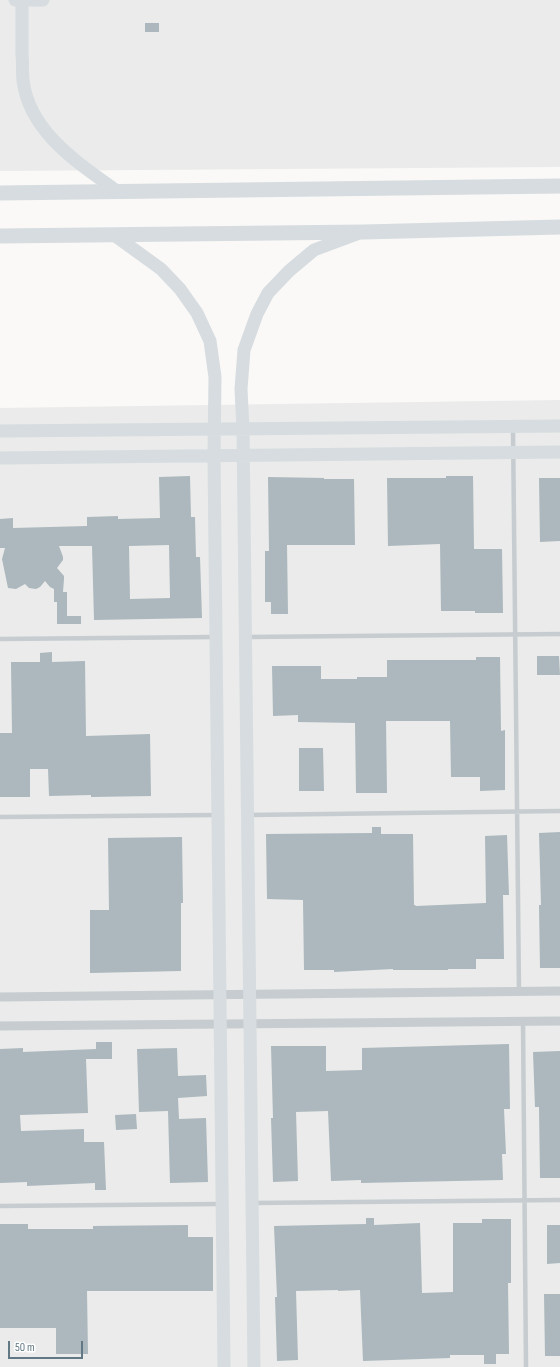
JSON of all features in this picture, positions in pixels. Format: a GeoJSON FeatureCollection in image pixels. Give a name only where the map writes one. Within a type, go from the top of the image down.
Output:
{"type":"FeatureCollection","features":[{"type":"Feature","properties":{"kind":"main road"},"geometry":{"type":"LineString","coordinates":[[0,193],[560,186]]}},
{"type":"Feature","properties":{"kind":"main road"},"geometry":{"type":"LineString","coordinates":[[0,236],[364,232],[560,227]]}},
{"type":"Feature","properties":{"kind":"street"},"geometry":{"type":"LineString","coordinates":[[15,0],[43,0]]}},
{"type":"Feature","properties":{"kind":"street"},"geometry":{"type":"LineString","coordinates":[[22,0],[23,80],[31,108],[44,130],[60,146],[80,165],[117,191]]}},
{"type":"Feature","properties":{"kind":"street"},"geometry":{"type":"LineString","coordinates":[[254,1367],[244,455],[241,389],[244,350],[257,314],[268,293],[289,271],[314,250],[364,232]]}},
{"type":"Feature","properties":{"kind":"street"},"geometry":{"type":"LineString","coordinates":[[114,235],[161,269],[180,289],[197,313],[210,341],[215,377],[214,456],[224,1367]]}},
{"type":"Feature","properties":{"kind":"street"},"geometry":{"type":"LineString","coordinates":[[0,431],[560,426]]}},
{"type":"Feature","properties":{"kind":"street"},"geometry":{"type":"LineString","coordinates":[[0,458],[560,452]]}},
{"type":"Feature","properties":{"kind":"street"},"geometry":{"type":"LineString","coordinates":[[0,997],[560,991]]}},
{"type":"Feature","properties":{"kind":"street"},"geometry":{"type":"LineString","coordinates":[[0,1026],[560,1021]]}},
{"type":"Feature","properties":{"kind":"lane"},"geometry":{"type":"LineString","coordinates":[[513,426],[519,991]]}},
{"type":"Feature","properties":{"kind":"lane"},"geometry":{"type":"LineString","coordinates":[[246,637],[560,634]]}},
{"type":"Feature","properties":{"kind":"lane"},"geometry":{"type":"LineString","coordinates":[[0,640],[216,637]]}},
{"type":"Feature","properties":{"kind":"lane"},"geometry":{"type":"LineString","coordinates":[[248,814],[560,811]]}},
{"type":"Feature","properties":{"kind":"lane"},"geometry":{"type":"LineString","coordinates":[[0,817],[218,815]]}},
{"type":"Feature","properties":{"kind":"lane"},"geometry":{"type":"LineString","coordinates":[[523,1021],[526,1367]]}},
{"type":"Feature","properties":{"kind":"lane"},"geometry":{"type":"LineString","coordinates":[[252,1203],[560,1200]]}},
{"type":"Feature","properties":{"kind":"lane"},"geometry":{"type":"LineString","coordinates":[[0,1206],[222,1204]]}},
{"type":"Feature","properties":{"kind":"shaded area"},"geometry":{"type":"Polygon","coordinates":[[[0,0],[560,0],[560,167],[0,171],[0,0]]]}},
{"type":"Feature","properties":{"kind":"shaded area"},"geometry":{"type":"Polygon","coordinates":[[[560,400],[560,1367],[0,1367],[0,408],[560,400]]]}},
{"type":"Feature","properties":{"kind":"building"},"geometry":{"type":"Polygon","coordinates":[[[145,23],[159,23],[159,32],[145,32],[145,23]]]}},
{"type":"Feature","properties":{"kind":"building"},"geometry":{"type":"Polygon","coordinates":[[[190,476],[191,517],[195,517],[196,557],[200,557],[202,618],[94,620],[92,546],[59,546],[63,560],[57,568],[64,576],[63,592],[67,592],[67,616],[81,616],[81,624],[57,624],[57,602],[54,602],[54,589],[45,581],[36,589],[29,588],[25,584],[16,589],[8,588],[2,559],[5,548],[0,548],[0,519],[13,518],[13,528],[87,526],[87,517],[118,516],[118,519],[160,518],[159,477],[190,476]],[[169,545],[129,546],[130,599],[170,598],[169,545]]]}},
{"type":"Feature","properties":{"kind":"building"},"geometry":{"type":"Polygon","coordinates":[[[446,476],[473,476],[474,549],[502,549],[503,613],[441,611],[440,544],[388,546],[387,478],[446,478],[446,476]]]}},
{"type":"Feature","properties":{"kind":"building"},"geometry":{"type":"Polygon","coordinates":[[[268,477],[354,479],[355,545],[287,545],[288,614],[271,614],[271,602],[265,602],[265,551],[269,551],[268,477]]]}},
{"type":"Feature","properties":{"kind":"building"},"geometry":{"type":"Polygon","coordinates":[[[539,478],[560,478],[560,541],[540,542],[539,478]]]}},
{"type":"Feature","properties":{"kind":"building"},"geometry":{"type":"Polygon","coordinates":[[[52,652],[52,662],[85,661],[86,736],[150,734],[151,796],[49,796],[48,769],[30,769],[30,797],[0,797],[0,733],[12,733],[11,662],[40,662],[40,653],[52,652]]]}},
{"type":"Feature","properties":{"kind":"building"},"geometry":{"type":"Polygon","coordinates":[[[537,656],[559,656],[560,675],[537,675],[537,656]]]}},
{"type":"Feature","properties":{"kind":"building"},"geometry":{"type":"Polygon","coordinates":[[[476,657],[500,657],[501,731],[505,730],[505,790],[480,791],[480,777],[451,777],[450,721],[386,721],[387,793],[356,793],[355,723],[298,722],[298,715],[273,716],[272,666],[321,666],[321,679],[357,679],[357,677],[387,677],[387,660],[476,660],[476,657]]]}},
{"type":"Feature","properties":{"kind":"building"},"geometry":{"type":"Polygon","coordinates":[[[299,748],[323,748],[324,791],[299,791],[299,748]]]}},
{"type":"Feature","properties":{"kind":"building"},"geometry":{"type":"Polygon","coordinates":[[[372,827],[381,827],[381,834],[413,834],[414,905],[416,906],[486,903],[485,836],[507,835],[509,895],[503,895],[504,959],[476,959],[476,969],[393,969],[334,972],[334,970],[304,970],[303,900],[267,899],[266,834],[372,833],[372,827]]]}},
{"type":"Feature","properties":{"kind":"building"},"geometry":{"type":"Polygon","coordinates":[[[560,832],[560,968],[540,968],[539,905],[541,905],[539,833],[560,832]]]}},
{"type":"Feature","properties":{"kind":"building"},"geometry":{"type":"Polygon","coordinates":[[[182,837],[183,903],[181,903],[181,971],[90,973],[90,910],[109,910],[108,838],[182,837]]]}},
{"type":"Feature","properties":{"kind":"building"},"geometry":{"type":"Polygon","coordinates":[[[96,1042],[112,1042],[112,1059],[86,1059],[88,1113],[20,1115],[21,1131],[84,1129],[84,1142],[104,1142],[106,1190],[95,1190],[95,1183],[27,1186],[27,1182],[0,1183],[0,1049],[23,1048],[23,1052],[96,1049],[96,1042]]]}},
{"type":"Feature","properties":{"kind":"building"},"geometry":{"type":"Polygon","coordinates":[[[509,1044],[510,1109],[504,1109],[506,1154],[502,1154],[503,1180],[361,1183],[361,1180],[331,1181],[328,1111],[296,1112],[298,1181],[273,1182],[271,1046],[326,1046],[326,1071],[362,1070],[362,1048],[509,1044]]]}},
{"type":"Feature","properties":{"kind":"building"},"geometry":{"type":"Polygon","coordinates":[[[177,1048],[178,1076],[206,1075],[207,1096],[178,1098],[179,1119],[206,1118],[208,1182],[170,1183],[168,1111],[139,1112],[137,1049],[177,1048]]]}},
{"type":"Feature","properties":{"kind":"building"},"geometry":{"type":"Polygon","coordinates":[[[560,1051],[560,1178],[540,1178],[539,1107],[535,1107],[533,1052],[560,1051]]]}},
{"type":"Feature","properties":{"kind":"building"},"geometry":{"type":"Polygon","coordinates":[[[136,1114],[137,1129],[116,1130],[115,1115],[136,1114]]]}},
{"type":"Feature","properties":{"kind":"building"},"geometry":{"type":"Polygon","coordinates":[[[366,1218],[374,1218],[374,1225],[420,1223],[422,1293],[453,1292],[453,1223],[482,1223],[482,1219],[511,1219],[511,1283],[508,1283],[509,1354],[496,1354],[496,1364],[484,1364],[484,1355],[450,1355],[450,1358],[363,1361],[360,1290],[296,1291],[298,1360],[277,1361],[275,1297],[277,1297],[274,1226],[366,1224],[366,1218]]]}},
{"type":"Feature","properties":{"kind":"building"},"geometry":{"type":"Polygon","coordinates":[[[0,1224],[28,1224],[28,1229],[93,1229],[93,1226],[188,1225],[188,1237],[213,1237],[213,1291],[87,1291],[88,1354],[56,1354],[56,1328],[0,1328],[0,1224]]]}},
{"type":"Feature","properties":{"kind":"building"},"geometry":{"type":"Polygon","coordinates":[[[547,1225],[560,1225],[560,1263],[547,1264],[547,1225]]]}},
{"type":"Feature","properties":{"kind":"building"},"geometry":{"type":"Polygon","coordinates":[[[544,1294],[560,1294],[560,1356],[545,1356],[544,1294]]]}}]}
